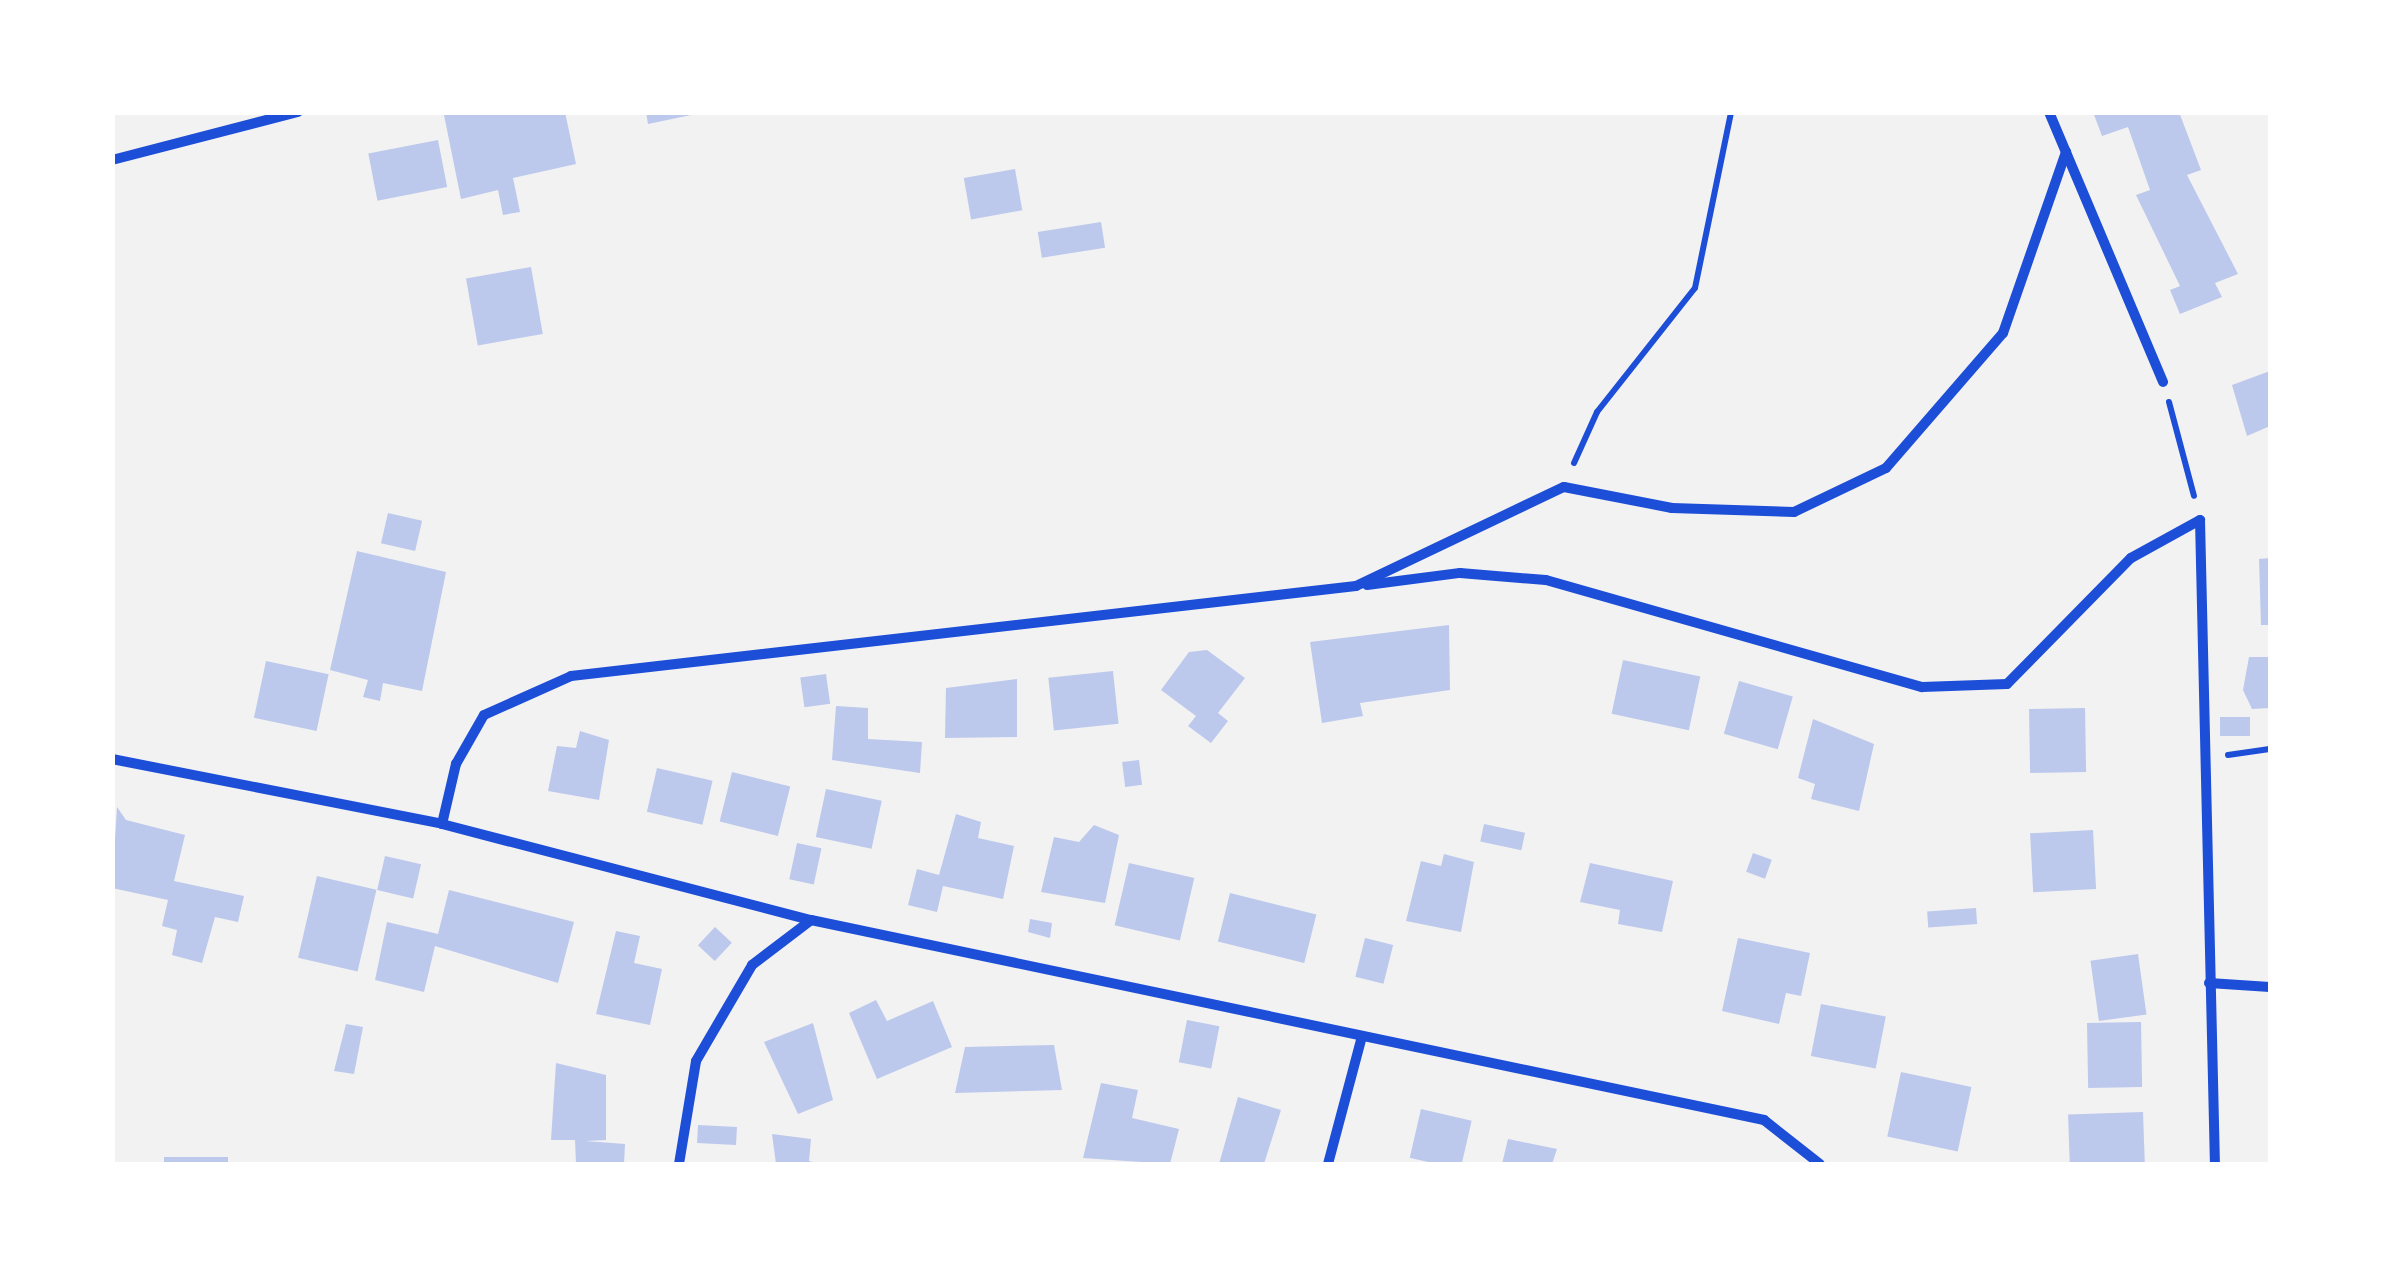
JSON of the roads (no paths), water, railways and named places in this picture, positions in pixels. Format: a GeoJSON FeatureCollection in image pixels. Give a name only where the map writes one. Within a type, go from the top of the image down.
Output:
{"type":"FeatureCollection","features":[{"type":"Feature","properties":{"kind":"street"},"geometry":{"type":"LineString","coordinates":[[112,160],[298,112]]}},
{"type":"Feature","properties":{"kind":"street"},"geometry":{"type":"LineString","coordinates":[[2049,112],[2163,382]]}},
{"type":"Feature","properties":{"kind":"street"},"geometry":{"type":"LineString","coordinates":[[1356,586],[1564,487],[1672,508],[1794,512],[1886,468],[2003,333],[2066,152]]}},
{"type":"Feature","properties":{"kind":"street"},"geometry":{"type":"LineString","coordinates":[[442,824],[456,764],[484,716],[571,676],[1460,573],[1546,580],[1922,687],[2007,684],[2132,558],[2200,520],[2215,1164]]}},
{"type":"Feature","properties":{"kind":"street"},"geometry":{"type":"LineString","coordinates":[[112,759],[442,824],[811,920],[1764,1120],[1820,1164]]}},
{"type":"Feature","properties":{"kind":"street"},"geometry":{"type":"LineString","coordinates":[[679,1164],[696,1061],[752,966],[811,920]]}},
{"type":"Feature","properties":{"kind":"street"},"geometry":{"type":"LineString","coordinates":[[2209,983],[2270,987]]}},
{"type":"Feature","properties":{"kind":"street"},"geometry":{"type":"LineString","coordinates":[[1328,1164],[1362,1036]]}}]}
